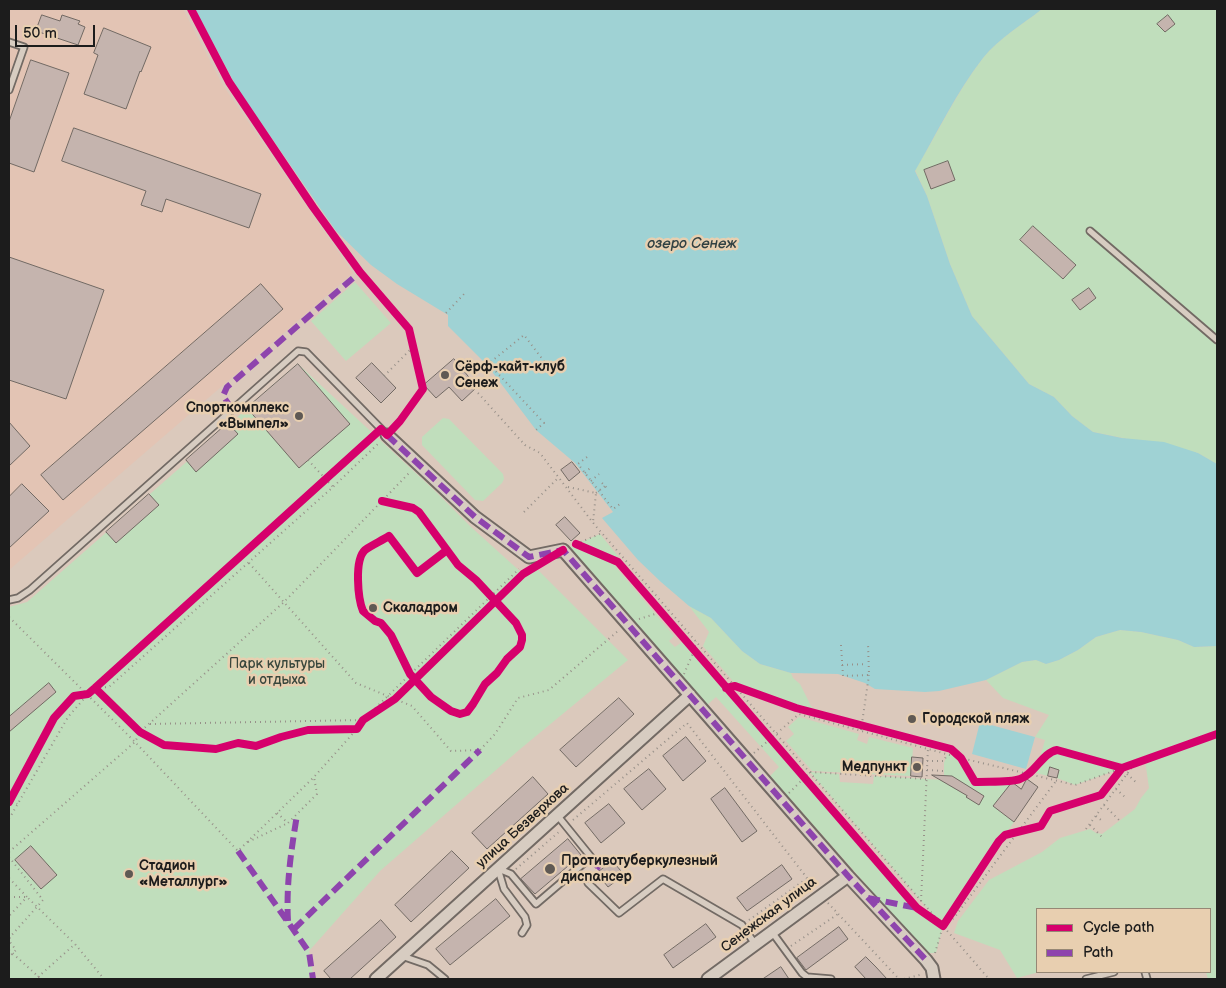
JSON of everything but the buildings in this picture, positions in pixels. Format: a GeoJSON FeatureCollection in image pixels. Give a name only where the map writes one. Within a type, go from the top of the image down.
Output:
{"type":"FeatureCollection","features":[{"type":"Feature","properties":{"kind":"street"},"geometry":{"type":"LineString","coordinates":[[387,435],[475,517],[529,557],[563,550],[933,973]]}},
{"type":"Feature","properties":{"kind":"street","name":"улица Безверхова"},"geometry":{"type":"LineString","coordinates":[[376,979],[690,695]]}},
{"type":"Feature","properties":{"kind":"street","name":"Сенежская улица"},"geometry":{"type":"LineString","coordinates":[[708,979],[848,876]]}},
{"type":"Feature","properties":{"kind":"lane"},"geometry":{"type":"LineString","coordinates":[[9,42],[24,47],[9,90]]}},
{"type":"Feature","properties":{"kind":"lane"},"geometry":{"type":"LineString","coordinates":[[1090,231],[1217,340]]}},
{"type":"Feature","properties":{"kind":"lane"},"geometry":{"type":"LineString","coordinates":[[9,600],[18,598],[30,590],[298,351],[306,352],[387,435]]}},
{"type":"Feature","properties":{"kind":"lane"},"geometry":{"type":"LineString","coordinates":[[498,868],[511,874],[536,904],[591,857],[557,815]]}},
{"type":"Feature","properties":{"kind":"lane"},"geometry":{"type":"LineString","coordinates":[[498,868],[504,890],[525,917],[527,925],[522,933]]}},
{"type":"Feature","properties":{"kind":"lane"},"geometry":{"type":"LineString","coordinates":[[588,883],[619,912],[663,879],[742,925],[755,944]]}},
{"type":"Feature","properties":{"kind":"lane"},"geometry":{"type":"LineString","coordinates":[[772,932],[807,977],[831,979]]}},
{"type":"Feature","properties":{"kind":"lane"},"geometry":{"type":"LineString","coordinates":[[402,956],[428,965],[444,979]]}},
{"type":"Feature","properties":{"kind":"lane"},"geometry":{"type":"LineString","coordinates":[[1086,979],[1110,973]]}},
{"type":"Feature","properties":{"kind":"path"},"geometry":{"type":"LineString","coordinates":[[446,313],[465,293]]}},
{"type":"Feature","properties":{"kind":"path"},"geometry":{"type":"LineString","coordinates":[[536,430],[544,423],[488,365],[524,334],[550,369]]}},
{"type":"Feature","properties":{"kind":"path"},"geometry":{"type":"LineString","coordinates":[[411,338],[415,355]]}},
{"type":"Feature","properties":{"kind":"path"},"geometry":{"type":"LineString","coordinates":[[384,376],[413,347]]}},
{"type":"Feature","properties":{"kind":"path"},"geometry":{"type":"LineString","coordinates":[[547,372],[554,366]]}},
{"type":"Feature","properties":{"kind":"path"},"geometry":{"type":"LineString","coordinates":[[478,393],[525,446],[540,453],[665,611],[694,651],[726,688],[773,736],[989,979]]}},
{"type":"Feature","properties":{"kind":"path"},"geometry":{"type":"LineString","coordinates":[[95,688],[109,688],[333,487],[387,435]]}},
{"type":"Feature","properties":{"kind":"path"},"geometry":{"type":"LineString","coordinates":[[587,457],[578,464],[584,473],[613,510],[620,504]]}},
{"type":"Feature","properties":{"kind":"path"},"geometry":{"type":"LineString","coordinates":[[308,460],[333,487]]}},
{"type":"Feature","properties":{"kind":"path"},"geometry":{"type":"LineString","coordinates":[[9,852],[135,742],[140,732],[284,602],[386,502],[418,464]]}},
{"type":"Feature","properties":{"kind":"path"},"geometry":{"type":"LineString","coordinates":[[584,473],[592,466]]}},
{"type":"Feature","properties":{"kind":"path"},"geometry":{"type":"LineString","coordinates":[[318,486],[332,473]]}},
{"type":"Feature","properties":{"kind":"path"},"geometry":{"type":"LineString","coordinates":[[591,481],[599,474]]}},
{"type":"Feature","properties":{"kind":"path"},"geometry":{"type":"LineString","coordinates":[[524,512],[559,478]]}},
{"type":"Feature","properties":{"kind":"path"},"geometry":{"type":"LineString","coordinates":[[602,483],[608,490]]}},
{"type":"Feature","properties":{"kind":"path"},"geometry":{"type":"LineString","coordinates":[[566,487],[596,493],[605,486]]}},
{"type":"Feature","properties":{"kind":"path"},"geometry":{"type":"LineString","coordinates":[[593,522],[596,493]]}},
{"type":"Feature","properties":{"kind":"path"},"geometry":{"type":"LineString","coordinates":[[576,544],[602,533]]}},
{"type":"Feature","properties":{"kind":"path"},"geometry":{"type":"LineString","coordinates":[[576,544],[584,548]]}},
{"type":"Feature","properties":{"kind":"path"},"geometry":{"type":"LineString","coordinates":[[618,562],[696,641],[735,686],[773,736]]}},
{"type":"Feature","properties":{"kind":"path"},"geometry":{"type":"LineString","coordinates":[[249,563],[356,683],[412,706],[451,751],[480,750],[495,734],[518,698],[549,690],[627,623],[665,611]]}},
{"type":"Feature","properties":{"kind":"path"},"geometry":{"type":"LineString","coordinates":[[9,617],[135,742],[238,851],[314,777],[363,720],[391,697],[410,674],[519,568]]}},
{"type":"Feature","properties":{"kind":"path"},"geometry":{"type":"LineString","coordinates":[[490,596],[531,569]]}},
{"type":"Feature","properties":{"kind":"path"},"geometry":{"type":"LineString","coordinates":[[680,684],[694,651],[696,641]]}},
{"type":"Feature","properties":{"kind":"path"},"geometry":{"type":"LineString","coordinates":[[861,728],[869,675],[868,643]]}},
{"type":"Feature","properties":{"kind":"path"},"geometry":{"type":"LineString","coordinates":[[841,645],[843,676],[869,675]]}},
{"type":"Feature","properties":{"kind":"path"},"geometry":{"type":"LineString","coordinates":[[842,665],[868,664]]}},
{"type":"Feature","properties":{"kind":"path"},"geometry":{"type":"LineString","coordinates":[[9,819],[68,717],[88,694],[102,682]]}},
{"type":"Feature","properties":{"kind":"path"},"geometry":{"type":"LineString","coordinates":[[726,688],[735,686],[753,692]]}},
{"type":"Feature","properties":{"kind":"path"},"geometry":{"type":"LineString","coordinates":[[95,688],[101,695]]}},
{"type":"Feature","properties":{"kind":"path"},"geometry":{"type":"LineString","coordinates":[[74,696],[88,694]]}},
{"type":"Feature","properties":{"kind":"path"},"geometry":{"type":"LineString","coordinates":[[796,708],[961,758],[1075,785],[1125,771]]}},
{"type":"Feature","properties":{"kind":"path"},"geometry":{"type":"LineString","coordinates":[[746,759],[799,714],[951,749],[961,758],[966,766]]}},
{"type":"Feature","properties":{"kind":"path"},"geometry":{"type":"LineString","coordinates":[[150,724],[363,720]]}},
{"type":"Feature","properties":{"kind":"path"},"geometry":{"type":"LineString","coordinates":[[511,874],[688,722],[806,878],[899,979]]}},
{"type":"Feature","properties":{"kind":"path"},"geometry":{"type":"LineString","coordinates":[[134,726],[148,737]]}},
{"type":"Feature","properties":{"kind":"path"},"geometry":{"type":"LineString","coordinates":[[347,729],[357,729]]}},
{"type":"Feature","properties":{"kind":"path"},"geometry":{"type":"LineString","coordinates":[[921,901],[928,748]]}},
{"type":"Feature","properties":{"kind":"path"},"geometry":{"type":"LineString","coordinates":[[927,761],[944,761],[947,754]]}},
{"type":"Feature","properties":{"kind":"path"},"geometry":{"type":"LineString","coordinates":[[1101,795],[1135,763],[1146,759]]}},
{"type":"Feature","properties":{"kind":"path"},"geometry":{"type":"LineString","coordinates":[[1020,780],[1038,765]]}},
{"type":"Feature","properties":{"kind":"path"},"geometry":{"type":"LineString","coordinates":[[1113,765],[1125,771],[1138,784]]}},
{"type":"Feature","properties":{"kind":"path"},"geometry":{"type":"LineString","coordinates":[[927,770],[944,771]]}},
{"type":"Feature","properties":{"kind":"path"},"geometry":{"type":"LineString","coordinates":[[1086,829],[1116,789],[1125,771]]}},
{"type":"Feature","properties":{"kind":"path"},"geometry":{"type":"LineString","coordinates":[[807,775],[917,908],[943,926]]}},
{"type":"Feature","properties":{"kind":"path"},"geometry":{"type":"LineString","coordinates":[[782,800],[807,775],[926,780]]}},
{"type":"Feature","properties":{"kind":"path"},"geometry":{"type":"LineString","coordinates":[[246,843],[288,824],[317,794],[314,777]]}},
{"type":"Feature","properties":{"kind":"path"},"geometry":{"type":"LineString","coordinates":[[943,926],[954,918],[1056,781]]}},
{"type":"Feature","properties":{"kind":"path"},"geometry":{"type":"LineString","coordinates":[[1116,789],[1126,798]]}},
{"type":"Feature","properties":{"kind":"path"},"geometry":{"type":"LineString","coordinates":[[15,791],[9,799],[18,804]]}},
{"type":"Feature","properties":{"kind":"path"},"geometry":{"type":"LineString","coordinates":[[1104,805],[1121,822]]}},
{"type":"Feature","properties":{"kind":"path"},"geometry":{"type":"LineString","coordinates":[[277,812],[288,824]]}},
{"type":"Feature","properties":{"kind":"path"},"geometry":{"type":"LineString","coordinates":[[1096,816],[1101,820]]}},
{"type":"Feature","properties":{"kind":"path"},"geometry":{"type":"LineString","coordinates":[[1090,824],[1103,838]]}},
{"type":"Feature","properties":{"kind":"path"},"geometry":{"type":"LineString","coordinates":[[1005,835],[1034,828]]}},
{"type":"Feature","properties":{"kind":"path"},"geometry":{"type":"LineString","coordinates":[[9,857],[43,900],[10,937],[10,942],[16,950],[9,957]]}},
{"type":"Feature","properties":{"kind":"path"},"geometry":{"type":"LineString","coordinates":[[904,979],[933,973],[943,926],[984,864]]}},
{"type":"Feature","properties":{"kind":"path"},"geometry":{"type":"LineString","coordinates":[[9,878],[75,944],[104,979]]}},
{"type":"Feature","properties":{"kind":"path"},"geometry":{"type":"LineString","coordinates":[[742,925],[806,878]]}},
{"type":"Feature","properties":{"kind":"path"},"geometry":{"type":"LineString","coordinates":[[9,897],[28,897]]}},
{"type":"Feature","properties":{"kind":"path"},"geometry":{"type":"LineString","coordinates":[[9,916],[28,897]]}},
{"type":"Feature","properties":{"kind":"path"},"geometry":{"type":"LineString","coordinates":[[785,950],[838,914]]}},
{"type":"Feature","properties":{"kind":"path"},"geometry":{"type":"LineString","coordinates":[[9,950],[39,978],[75,944]]}},
{"type":"Feature","properties":{"kind":"shaded area"},"geometry":{"type":"Polygon","coordinates":[[[9,9],[183,9],[222,84],[353,273],[9,570],[9,9]]]}},
{"type":"Feature","properties":{"kind":"green space"},"geometry":{"type":"Polygon","coordinates":[[[1042,9],[1217,9],[1217,464],[1198,453],[1093,432],[1072,416],[1054,397],[1029,384],[972,316],[950,264],[927,196],[915,170],[973,71],[983,58],[1003,38],[1042,9]]]}},
{"type":"Feature","properties":{"kind":"green space"},"geometry":{"type":"Polygon","coordinates":[[[355,282],[391,323],[346,361],[311,321],[355,282]]]}},
{"type":"Feature","properties":{"kind":"green space","name":"Парк культуры и отдыха"},"geometry":{"type":"Polygon","coordinates":[[[298,364],[523,574],[538,570],[628,660],[519,750],[380,871],[309,951],[313,973],[307,979],[9,979],[9,607],[27,602],[298,364]]]}},
{"type":"Feature","properties":{"kind":"green space"},"geometry":{"type":"Polygon","coordinates":[[[443,418],[449,419],[503,474],[504,479],[502,483],[483,501],[475,500],[422,445],[422,437],[443,418]]]}},
{"type":"Feature","properties":{"kind":"green space"},"geometry":{"type":"Polygon","coordinates":[[[600,534],[618,556],[615,566],[674,636],[669,641],[675,647],[685,640],[917,908],[941,924],[810,772],[839,774],[840,782],[873,784],[874,776],[944,780],[944,763],[947,754],[961,758],[975,782],[1012,782],[993,806],[1014,822],[943,926],[936,953],[929,953],[923,949],[770,776],[779,767],[716,697],[706,706],[568,548],[600,534]]]}},
{"type":"Feature","properties":{"kind":"green space"},"geometry":{"type":"Polygon","coordinates":[[[689,606],[711,618],[742,651],[760,664],[791,673],[793,678],[800,684],[813,710],[738,687],[703,646],[709,632],[689,606]]]}},
{"type":"Feature","properties":{"kind":"green space"},"geometry":{"type":"Polygon","coordinates":[[[1120,630],[1141,632],[1178,640],[1194,647],[1217,646],[1217,979],[1208,979],[1206,973],[1211,973],[1211,908],[1036,908],[1036,973],[1017,978],[1000,950],[954,933],[958,921],[989,880],[1042,852],[1060,838],[1090,829],[1102,834],[1135,809],[1149,788],[1145,760],[1075,785],[1057,778],[1059,770],[1050,768],[1048,776],[1032,772],[1038,765],[1045,740],[1035,737],[1049,715],[1003,698],[986,680],[1022,662],[1036,660],[1046,664],[1059,660],[1078,650],[1096,637],[1120,630]]]}},
{"type":"Feature","properties":{"kind":"green space"},"geometry":{"type":"Polygon","coordinates":[[[799,717],[859,734],[857,740],[867,744],[869,737],[913,748],[911,776],[812,771],[786,741],[794,734],[788,727],[799,717]]]}},
{"type":"Feature","properties":{"kind":"water","name":"озеро Сенеж"},"geometry":{"type":"Polygon","coordinates":[[[195,9],[1042,9],[1003,38],[983,58],[955,99],[915,171],[927,196],[950,264],[972,316],[1029,384],[1054,397],[1072,416],[1093,432],[1122,438],[1164,442],[1198,453],[1217,464],[1217,646],[1194,647],[1178,640],[1141,632],[1120,630],[1096,637],[1078,650],[1059,660],[1046,664],[1036,660],[1022,662],[986,680],[939,691],[925,692],[875,689],[865,683],[838,674],[791,673],[760,664],[742,651],[711,618],[689,606],[638,560],[602,518],[613,512],[575,463],[536,430],[487,365],[448,326],[448,315],[397,284],[371,265],[336,231],[237,88],[195,9]]]}},
{"type":"Feature","properties":{"kind":"water"},"geometry":{"type":"Polygon","coordinates":[[[980,722],[1035,737],[1026,769],[972,754],[980,722]]]}},
{"type":"Feature","properties":{"kind":"marked path"},"geometry":{"type":"LineString","coordinates":[[232,409],[223,396],[227,387],[360,272]]}},
{"type":"Feature","properties":{"kind":"marked path"},"geometry":{"type":"LineString","coordinates":[[387,435],[475,517],[529,557],[563,550],[848,876],[926,960]]}},
{"type":"Feature","properties":{"kind":"marked path"},"geometry":{"type":"LineString","coordinates":[[294,929],[480,750]]}},
{"type":"Feature","properties":{"kind":"marked path"},"geometry":{"type":"LineString","coordinates":[[288,921],[290,868],[297,815]]}},
{"type":"Feature","properties":{"kind":"marked path"},"geometry":{"type":"LineString","coordinates":[[238,851],[309,952],[313,979]]}},
{"type":"Feature","properties":{"kind":"marked path"},"geometry":{"type":"LineString","coordinates":[[588,883],[588,877],[598,867],[591,857]]}},
{"type":"Feature","properties":{"kind":"marked path"},"geometry":{"type":"LineString","coordinates":[[868,898],[917,908]]}},
{"type":"Feature","properties":{"kind":"cycle path"},"geometry":{"type":"LineString","coordinates":[[9,802],[54,718],[74,696],[88,694],[95,688],[381,429],[387,435],[400,421],[423,389],[409,329],[360,272],[313,207],[229,82],[191,9]]}},
{"type":"Feature","properties":{"kind":"cycle path"},"geometry":{"type":"LineString","coordinates":[[382,501],[413,508],[419,512],[447,550]]}},
{"type":"Feature","properties":{"kind":"cycle path"},"geometry":{"type":"LineString","coordinates":[[389,536],[417,573],[447,550],[458,565],[476,580],[516,623],[522,635],[520,647],[485,684],[467,712],[460,714],[451,711],[431,697],[410,674],[391,635],[381,623],[375,621],[363,611],[358,580],[359,562],[365,550],[389,536]]}},
{"type":"Feature","properties":{"kind":"cycle path"},"geometry":{"type":"LineString","coordinates":[[576,544],[618,562],[917,908],[943,926],[999,841],[1005,835],[1041,826],[1050,811],[1101,795],[1122,768],[1057,750],[1047,755],[1030,773],[1020,779],[975,782],[961,758],[951,749],[796,708],[735,686],[726,688]]}},
{"type":"Feature","properties":{"kind":"cycle path"},"geometry":{"type":"LineString","coordinates":[[95,688],[140,732],[164,745],[216,749],[238,743],[256,746],[308,730],[357,729],[363,720],[395,699],[523,574],[563,550]]}},
{"type":"Feature","properties":{"kind":"cycle path"},"geometry":{"type":"LineString","coordinates":[[1122,768],[1217,734]]}},
{"type":"Feature","properties":{"kind":"place","name":"Сёрф-кайт-клуб Сенеж"},"geometry":{"type":"Point","coordinates":[445,375]}},
{"type":"Feature","properties":{"kind":"place","name":"Спорткомплекс «Вымпел»"},"geometry":{"type":"Point","coordinates":[299,416]}},
{"type":"Feature","properties":{"kind":"place","name":"Скаладром"},"geometry":{"type":"Point","coordinates":[373,608]}},
{"type":"Feature","properties":{"kind":"place","name":"Городской пляж"},"geometry":{"type":"Point","coordinates":[912,719]}},
{"type":"Feature","properties":{"kind":"place","name":"Медпункт"},"geometry":{"type":"Point","coordinates":[917,767]}},
{"type":"Feature","properties":{"kind":"place","name":"Противотуберкулезный диспансер"},"geometry":{"type":"Point","coordinates":[550,869]}},
{"type":"Feature","properties":{"kind":"place","name":"Стадион «Металлург»"},"geometry":{"type":"Point","coordinates":[129,874]}}]}
